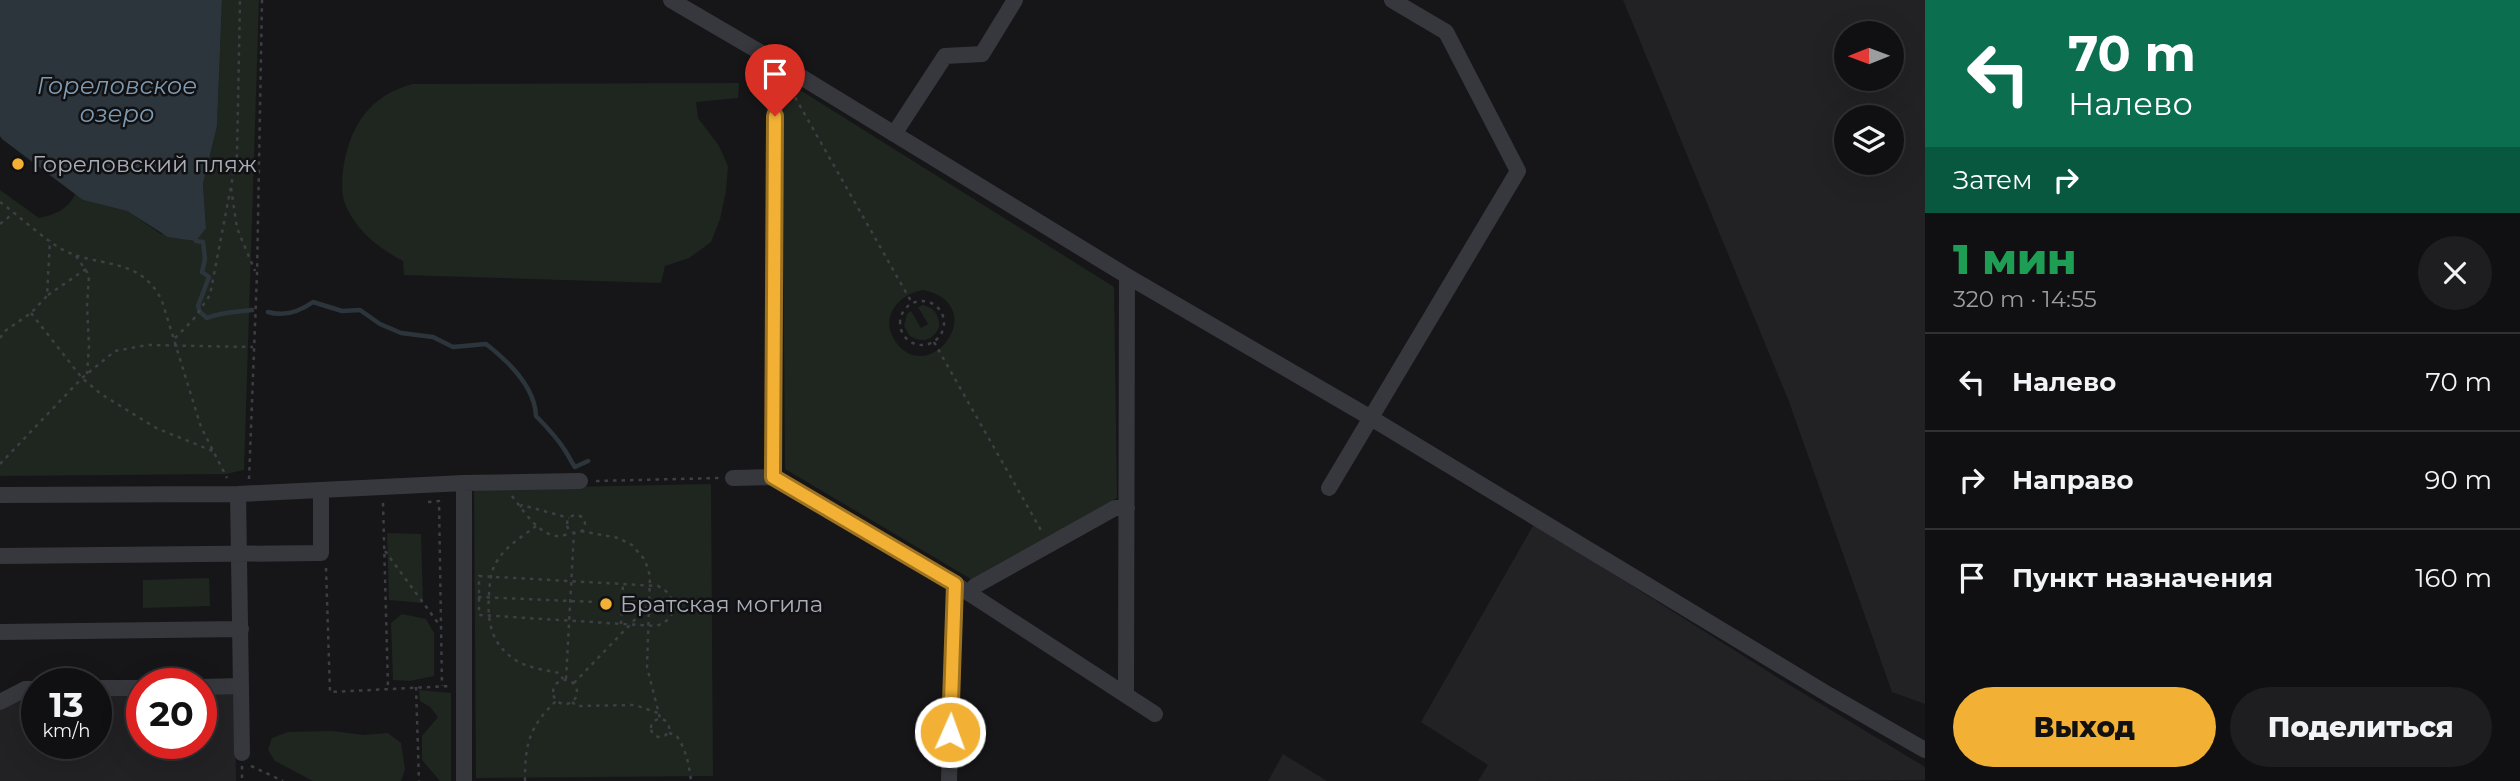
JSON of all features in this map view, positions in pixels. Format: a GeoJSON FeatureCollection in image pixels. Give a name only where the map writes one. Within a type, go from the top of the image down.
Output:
{"type":"FeatureCollection","features":[{"type":"Feature","properties":{"kind":"street"},"geometry":{"type":"LineString","coordinates":[[671,0],[1127,276],[1371,418],[1925,750]]}},
{"type":"Feature","properties":{"kind":"street"},"geometry":{"type":"LineString","coordinates":[[894,134],[945,56],[982,54],[1015,0]]}},
{"type":"Feature","properties":{"kind":"street"},"geometry":{"type":"LineString","coordinates":[[1329,488],[1518,171],[1446,33],[1392,0]]}},
{"type":"Feature","properties":{"kind":"street"},"geometry":{"type":"LineString","coordinates":[[773,477],[775,61]]}},
{"type":"Feature","properties":{"kind":"street"},"geometry":{"type":"LineString","coordinates":[[1126,694],[1127,276]]}},
{"type":"Feature","properties":{"kind":"street"},"geometry":{"type":"LineString","coordinates":[[733,478],[773,477],[955,584],[1155,714]]}},
{"type":"Feature","properties":{"kind":"street"},"geometry":{"type":"LineString","coordinates":[[0,495],[238,494],[464,483],[580,481]]}},
{"type":"Feature","properties":{"kind":"street"},"geometry":{"type":"LineString","coordinates":[[464,483],[472,597],[464,686],[464,781]]}},
{"type":"Feature","properties":{"kind":"street"},"geometry":{"type":"LineString","coordinates":[[0,556],[321,553],[321,490]]}},
{"type":"Feature","properties":{"kind":"street"},"geometry":{"type":"LineString","coordinates":[[238,494],[242,758]]}},
{"type":"Feature","properties":{"kind":"street"},"geometry":{"type":"LineString","coordinates":[[970,594],[975,586],[1049,544],[1115,508],[1127,508]]}},
{"type":"Feature","properties":{"kind":"street"},"geometry":{"type":"LineString","coordinates":[[949,781],[955,584]]}},
{"type":"Feature","properties":{"kind":"street"},"geometry":{"type":"LineString","coordinates":[[0,632],[241,628]]}},
{"type":"Feature","properties":{"kind":"street"},"geometry":{"type":"LineString","coordinates":[[217,687],[241,686]]}},
{"type":"Feature","properties":{"kind":"street"},"geometry":{"type":"LineString","coordinates":[[0,702],[21,691]]}},
{"type":"Feature","properties":{"kind":"path"},"geometry":{"type":"LineString","coordinates":[[174,339],[193,320],[210,295],[237,155],[240,0]]}},
{"type":"Feature","properties":{"kind":"path"},"geometry":{"type":"LineString","coordinates":[[0,202],[63,250],[128,268],[151,283],[162,301],[201,427],[238,494],[249,483],[257,274],[262,0]]}},
{"type":"Feature","properties":{"kind":"path"},"geometry":{"type":"LineString","coordinates":[[775,61],[912,303]]}},
{"type":"Feature","properties":{"kind":"path"},"geometry":{"type":"LineString","coordinates":[[230,184],[237,228],[257,274]]}},
{"type":"Feature","properties":{"kind":"path"},"geometry":{"type":"LineString","coordinates":[[0,224],[15,213]]}},
{"type":"Feature","properties":{"kind":"path"},"geometry":{"type":"LineString","coordinates":[[47,296],[50,240]]}},
{"type":"Feature","properties":{"kind":"path"},"geometry":{"type":"LineString","coordinates":[[75,254],[86,269],[89,283],[87,374]]}},
{"type":"Feature","properties":{"kind":"path"},"geometry":{"type":"LineString","coordinates":[[0,338],[47,296],[86,269]]}},
{"type":"Feature","properties":{"kind":"path"},"geometry":{"type":"LineString","coordinates":[[930,302],[942,313],[944,328],[934,342],[914,344],[902,334],[900,318],[912,303],[930,302]]}},
{"type":"Feature","properties":{"kind":"path"},"geometry":{"type":"LineString","coordinates":[[31,313],[82,378],[101,394],[137,418],[213,451]]}},
{"type":"Feature","properties":{"kind":"path"},"geometry":{"type":"LineString","coordinates":[[934,342],[1049,544]]}},
{"type":"Feature","properties":{"kind":"path"},"geometry":{"type":"LineString","coordinates":[[0,464],[82,378],[115,351],[147,345],[253,347]]}},
{"type":"Feature","properties":{"kind":"path"},"geometry":{"type":"LineString","coordinates":[[580,481],[733,478]]}},
{"type":"Feature","properties":{"kind":"path"},"geometry":{"type":"LineString","coordinates":[[501,482],[536,526],[552,534],[568,535],[580,531],[618,538],[632,545],[645,560],[650,576],[647,667],[660,718],[668,723],[668,733]]}},
{"type":"Feature","properties":{"kind":"path"},"geometry":{"type":"LineString","coordinates":[[373,499],[383,503],[388,688]]}},
{"type":"Feature","properties":{"kind":"path"},"geometry":{"type":"LineString","coordinates":[[425,502],[439,501],[442,686]]}},
{"type":"Feature","properties":{"kind":"path"},"geometry":{"type":"LineString","coordinates":[[520,506],[569,518],[576,515],[583,519],[584,526],[580,531]]}},
{"type":"Feature","properties":{"kind":"path"},"geometry":{"type":"LineString","coordinates":[[564,679],[573,532],[567,525],[569,518]]}},
{"type":"Feature","properties":{"kind":"path"},"geometry":{"type":"LineString","coordinates":[[536,526],[501,555],[490,576],[488,616],[496,639],[507,653],[524,664],[559,673],[564,679],[574,683]]}},
{"type":"Feature","properties":{"kind":"path"},"geometry":{"type":"LineString","coordinates":[[384,550],[441,627]]}},
{"type":"Feature","properties":{"kind":"path"},"geometry":{"type":"LineString","coordinates":[[321,553],[326,569],[330,692],[464,686]]}},
{"type":"Feature","properties":{"kind":"path"},"geometry":{"type":"LineString","coordinates":[[479,576],[649,585],[668,591],[674,610],[666,622],[660,625],[488,616],[479,615],[472,597],[479,576]]}},
{"type":"Feature","properties":{"kind":"path"},"geometry":{"type":"LineString","coordinates":[[621,624],[623,584]]}},
{"type":"Feature","properties":{"kind":"path"},"geometry":{"type":"LineString","coordinates":[[472,597],[595,602]]}},
{"type":"Feature","properties":{"kind":"path"},"geometry":{"type":"LineString","coordinates":[[574,683],[648,606]]}},
{"type":"Feature","properties":{"kind":"path"},"geometry":{"type":"LineString","coordinates":[[564,679],[553,689],[557,700],[563,704],[572,702],[577,694],[574,683]]}},
{"type":"Feature","properties":{"kind":"path"},"geometry":{"type":"LineString","coordinates":[[415,687],[419,781]]}},
{"type":"Feature","properties":{"kind":"path"},"geometry":{"type":"LineString","coordinates":[[524,781],[528,738],[538,719],[557,700]]}},
{"type":"Feature","properties":{"kind":"path"},"geometry":{"type":"LineString","coordinates":[[572,702],[577,706],[635,705],[659,713]]}},
{"type":"Feature","properties":{"kind":"path"},"geometry":{"type":"LineString","coordinates":[[660,718],[652,723],[652,732],[660,737],[668,733],[676,735],[687,756],[691,781]]}},
{"type":"Feature","properties":{"kind":"path"},"geometry":{"type":"LineString","coordinates":[[242,758],[283,781]]}},
{"type":"Feature","properties":{"kind":"shaded area"},"geometry":{"type":"Polygon","coordinates":[[[222,0],[259,0],[244,470],[226,474],[0,476],[0,190],[39,218],[61,210],[76,193],[83,200],[127,211],[161,234],[206,228],[203,184],[217,126],[222,0]]]}},
{"type":"Feature","properties":{"kind":"shaded area"},"geometry":{"type":"Polygon","coordinates":[[[1623,0],[1925,0],[1925,704],[1892,692],[1788,399],[1623,0]]]}},
{"type":"Feature","properties":{"kind":"shaded area"},"geometry":{"type":"Polygon","coordinates":[[[739,83],[738,98],[696,102],[698,118],[719,146],[728,166],[726,191],[720,219],[711,242],[689,258],[665,266],[661,283],[404,275],[403,261],[360,229],[344,201],[344,164],[347,149],[358,124],[375,103],[386,95],[413,84],[739,83]]]}},
{"type":"Feature","properties":{"kind":"shaded area"},"geometry":{"type":"Polygon","coordinates":[[[800,90],[1114,287],[1117,498],[971,579],[785,469],[782,98],[800,90]],[[923,290],[906,296],[894,308],[889,323],[891,332],[895,341],[909,353],[924,356],[937,350],[948,340],[954,326],[953,311],[943,299],[923,290]]]}},
{"type":"Feature","properties":{"kind":"shaded area"},"geometry":{"type":"Polygon","coordinates":[[[923,305],[936,313],[939,327],[931,338],[923,340],[910,336],[904,326],[907,314],[911,311],[921,328],[928,324],[918,307],[923,305]]]}},
{"type":"Feature","properties":{"kind":"shaded area"},"geometry":{"type":"Polygon","coordinates":[[[711,484],[713,776],[476,778],[474,489],[711,484]]]}},
{"type":"Feature","properties":{"kind":"shaded area"},"geometry":{"type":"Polygon","coordinates":[[[1534,524],[1925,767],[1925,780],[1478,781],[1488,765],[1421,722],[1534,524]]]}},
{"type":"Feature","properties":{"kind":"shaded area"},"geometry":{"type":"Polygon","coordinates":[[[387,533],[421,534],[423,603],[389,600],[387,533]]]}},
{"type":"Feature","properties":{"kind":"shaded area"},"geometry":{"type":"Polygon","coordinates":[[[209,578],[210,606],[143,608],[143,580],[209,578]]]}},
{"type":"Feature","properties":{"kind":"shaded area"},"geometry":{"type":"Polygon","coordinates":[[[402,614],[426,619],[434,633],[434,676],[410,681],[393,680],[391,623],[402,614]]]}},
{"type":"Feature","properties":{"kind":"shaded area"},"geometry":{"type":"Polygon","coordinates":[[[419,690],[451,693],[451,781],[440,781],[422,760],[422,736],[438,717],[430,707],[420,701],[419,690]]]}},
{"type":"Feature","properties":{"kind":"shaded area"},"geometry":{"type":"Polygon","coordinates":[[[217,691],[235,691],[236,781],[0,781],[0,710],[21,697],[21,759],[112,759],[112,693],[126,692],[126,759],[217,759],[217,691]]]}},
{"type":"Feature","properties":{"kind":"shaded area"},"geometry":{"type":"Polygon","coordinates":[[[332,731],[364,735],[388,733],[401,743],[405,769],[401,781],[313,781],[275,761],[268,750],[272,738],[288,732],[332,731]]]}},
{"type":"Feature","properties":{"kind":"shaded area"},"geometry":{"type":"Polygon","coordinates":[[[1283,754],[1327,781],[1268,781],[1283,754]]]}},
{"type":"Feature","properties":{"kind":"water","name":"Гореловское озеро"},"geometry":{"type":"Polygon","coordinates":[[[0,0],[222,0],[217,126],[203,184],[206,228],[196,241],[168,237],[127,211],[83,200],[2,139],[0,0]]]}},
{"type":"Feature","properties":{"kind":"waterway"},"geometry":{"type":"LineString","coordinates":[[196,241],[203,242],[205,259],[202,272],[209,277],[198,306],[200,312],[207,318],[223,313],[252,310]]}},
{"type":"Feature","properties":{"kind":"waterway"},"geometry":{"type":"LineString","coordinates":[[268,312],[292,313],[313,302],[342,311],[360,310],[380,324],[401,333],[433,337],[453,347],[486,344],[503,358],[526,385],[536,416],[559,442],[575,467],[588,461]]}},
{"type":"Feature","properties":{"kind":"place","name":"Гореловский пляж"},"geometry":{"type":"Point","coordinates":[18,164]}},
{"type":"Feature","properties":{"kind":"place","name":"Братская могила"},"geometry":{"type":"Point","coordinates":[606,604]}},
{"type":"Feature","properties":{"kind":"route"},"geometry":{"type":"LineString","coordinates":[[775,116],[773,477],[955,584],[950,732]]}}]}
